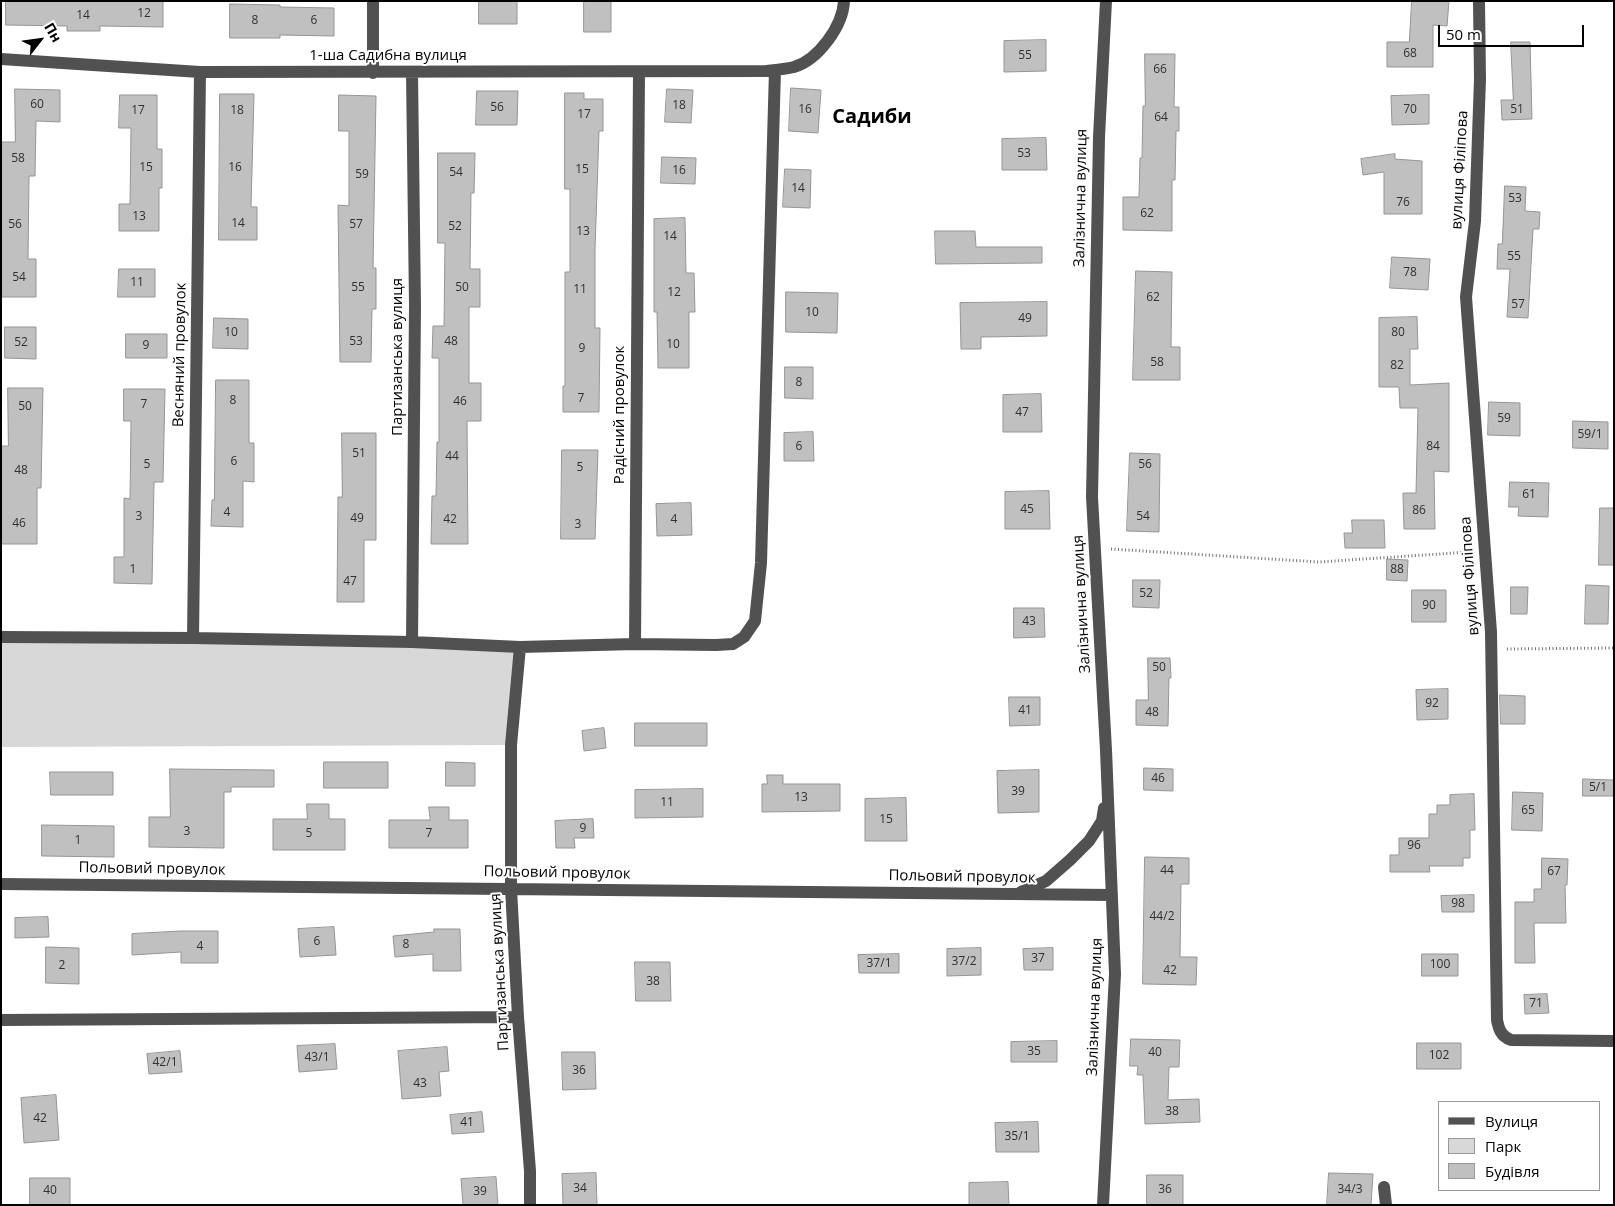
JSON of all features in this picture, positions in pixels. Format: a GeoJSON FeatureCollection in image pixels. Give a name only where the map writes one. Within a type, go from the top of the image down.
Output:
{"type":"FeatureCollection","features":[{"type":"Feature","properties":{"kind":"street"},"geometry":{"type":"LineString","coordinates":[[373,1],[374,73]]}},
{"type":"Feature","properties":{"kind":"street","name":"1-ша Садибна вулиця"},"geometry":{"type":"LineString","coordinates":[[1,59],[200,72],[766,71],[795,66],[814,54],[826,43],[838,26],[844,1]]}},
{"type":"Feature","properties":{"kind":"street","name":"Залізнична вулиця"},"geometry":{"type":"LineString","coordinates":[[1103,1205],[1115,974],[1108,790],[1092,497],[1099,137],[1106,1]]}},
{"type":"Feature","properties":{"kind":"street","name":"вулиця Філіпова"},"geometry":{"type":"LineString","coordinates":[[1480,1],[1480,79],[1475,221],[1466,297],[1491,649],[1497,1011],[1499,1030],[1504,1037],[1511,1040],[1614,1040]]}},
{"type":"Feature","properties":{"kind":"street"},"geometry":{"type":"LineString","coordinates":[[1,637],[412,642],[520,647],[635,644],[716,645],[733,644],[744,637],[755,621],[761,563],[775,70]]}},
{"type":"Feature","properties":{"kind":"street","name":"Весняний провулок"},"geometry":{"type":"LineString","coordinates":[[193,638],[200,72]]}},
{"type":"Feature","properties":{"kind":"street","name":"Партизанська вулиця"},"geometry":{"type":"LineString","coordinates":[[412,72],[415,305],[412,642]]}},
{"type":"Feature","properties":{"kind":"street","name":"Радісний провулок"},"geometry":{"type":"LineString","coordinates":[[635,644],[639,72]]}},
{"type":"Feature","properties":{"kind":"street","name":"Партизанська вулиця"},"geometry":{"type":"LineString","coordinates":[[520,647],[511,745],[511,889],[518,1017],[530,1171],[530,1205]]}},
{"type":"Feature","properties":{"kind":"street"},"geometry":{"type":"LineString","coordinates":[[1017,894],[1046,881],[1089,841],[1102,821],[1108,790]]}},
{"type":"Feature","properties":{"kind":"street","name":"Польовий провулок"},"geometry":{"type":"LineString","coordinates":[[1,884],[1112,895]]}},
{"type":"Feature","properties":{"kind":"street"},"geometry":{"type":"LineString","coordinates":[[1,1020],[518,1017]]}},
{"type":"Feature","properties":{"kind":"street"},"geometry":{"type":"LineString","coordinates":[[1384,1187],[1386,1205]]}},
{"type":"Feature","properties":{"kind":"path"},"geometry":{"type":"LineString","coordinates":[[1095,548],[1319,562],[1485,551]]}},
{"type":"Feature","properties":{"kind":"path"},"geometry":{"type":"LineString","coordinates":[[1491,649],[1614,648]]}},
{"type":"Feature","properties":{"kind":"green space"},"geometry":{"type":"Polygon","coordinates":[[[1,637],[520,647],[511,745],[1,747],[1,637]]]}},
{"type":"Feature","properties":{"kind":"building"},"geometry":{"type":"Polygon","coordinates":[[[6,1],[163,1],[163,27],[100,26],[100,31],[67,31],[67,26],[6,25],[6,1]]]}},
{"type":"Feature","properties":{"kind":"building"},"geometry":{"type":"Polygon","coordinates":[[[479,1],[517,1],[517,24],[479,24],[479,1]]]}},
{"type":"Feature","properties":{"kind":"building"},"geometry":{"type":"Polygon","coordinates":[[[584,1],[611,1],[611,32],[584,32],[584,1]]]}},
{"type":"Feature","properties":{"kind":"building"},"geometry":{"type":"Polygon","coordinates":[[[1412,1],[1449,1],[1447,26],[1433,25],[1433,67],[1387,67],[1387,42],[1409,42],[1412,1]]]}},
{"type":"Feature","properties":{"kind":"building"},"geometry":{"type":"Polygon","coordinates":[[[230,4],[334,8],[334,36],[280,35],[280,38],[230,38],[230,4]]]}},
{"type":"Feature","properties":{"kind":"building"},"geometry":{"type":"Polygon","coordinates":[[[1046,40],[1046,71],[1004,72],[1004,41],[1046,40]]]}},
{"type":"Feature","properties":{"kind":"building"},"geometry":{"type":"Polygon","coordinates":[[[1511,42],[1530,42],[1532,119],[1502,120],[1501,100],[1513,100],[1511,42]]]}},
{"type":"Feature","properties":{"kind":"building"},"geometry":{"type":"Polygon","coordinates":[[[1145,54],[1175,54],[1174,107],[1179,107],[1179,131],[1176,131],[1175,180],[1172,180],[1172,231],[1123,230],[1123,197],[1139,197],[1143,106],[1145,106],[1145,54]]]}},
{"type":"Feature","properties":{"kind":"building"},"geometry":{"type":"Polygon","coordinates":[[[791,88],[821,90],[818,133],[789,131],[791,88]]]}},
{"type":"Feature","properties":{"kind":"building"},"geometry":{"type":"Polygon","coordinates":[[[15,89],[60,90],[60,122],[36,121],[35,176],[29,176],[28,259],[36,259],[36,297],[1,297],[1,142],[15,142],[15,89]]]}},
{"type":"Feature","properties":{"kind":"building"},"geometry":{"type":"Polygon","coordinates":[[[667,89],[693,90],[691,123],[665,122],[667,89]]]}},
{"type":"Feature","properties":{"kind":"building"},"geometry":{"type":"Polygon","coordinates":[[[477,91],[518,91],[517,125],[476,125],[477,91]]]}},
{"type":"Feature","properties":{"kind":"building"},"geometry":{"type":"Polygon","coordinates":[[[565,93],[584,93],[584,99],[603,99],[603,131],[599,131],[595,250],[595,328],[600,328],[599,412],[563,412],[563,386],[565,386],[565,272],[570,272],[570,189],[565,189],[565,93]]]}},
{"type":"Feature","properties":{"kind":"building"},"geometry":{"type":"Polygon","coordinates":[[[220,94],[254,94],[251,207],[257,207],[257,240],[219,240],[220,94]]]}},
{"type":"Feature","properties":{"kind":"building"},"geometry":{"type":"Polygon","coordinates":[[[120,95],[157,95],[157,149],[162,149],[162,188],[159,188],[159,231],[119,231],[119,204],[130,204],[131,128],[119,128],[120,95]]]}},
{"type":"Feature","properties":{"kind":"building"},"geometry":{"type":"Polygon","coordinates":[[[339,95],[376,96],[373,268],[376,268],[376,309],[372,309],[371,362],[340,362],[338,205],[349,206],[349,131],[339,131],[339,95]]]}},
{"type":"Feature","properties":{"kind":"building"},"geometry":{"type":"Polygon","coordinates":[[[1429,95],[1429,124],[1392,125],[1391,96],[1429,95]]]}},
{"type":"Feature","properties":{"kind":"building"},"geometry":{"type":"Polygon","coordinates":[[[1046,138],[1047,170],[1002,170],[1002,139],[1046,138]]]}},
{"type":"Feature","properties":{"kind":"building"},"geometry":{"type":"Polygon","coordinates":[[[438,153],[475,153],[474,193],[471,193],[470,269],[480,269],[480,307],[469,307],[469,383],[481,383],[481,421],[467,421],[468,544],[431,544],[432,496],[436,496],[437,442],[439,442],[439,358],[432,358],[433,326],[444,326],[445,243],[438,243],[438,153]]]}},
{"type":"Feature","properties":{"kind":"building"},"geometry":{"type":"Polygon","coordinates":[[[1395,154],[1395,159],[1422,161],[1422,214],[1384,214],[1384,172],[1363,175],[1361,159],[1395,154]]]}},
{"type":"Feature","properties":{"kind":"building"},"geometry":{"type":"Polygon","coordinates":[[[662,157],[696,158],[695,184],[661,183],[662,157]]]}},
{"type":"Feature","properties":{"kind":"building"},"geometry":{"type":"Polygon","coordinates":[[[785,169],[811,170],[810,208],[783,207],[785,169]]]}},
{"type":"Feature","properties":{"kind":"building"},"geometry":{"type":"Polygon","coordinates":[[[1505,186],[1526,187],[1525,211],[1540,212],[1539,229],[1533,229],[1528,318],[1507,317],[1510,269],[1497,269],[1498,244],[1502,244],[1505,186]]]}},
{"type":"Feature","properties":{"kind":"building"},"geometry":{"type":"Polygon","coordinates":[[[685,218],[686,273],[694,273],[695,312],[689,312],[689,368],[658,368],[657,312],[654,312],[654,219],[685,218]]]}},
{"type":"Feature","properties":{"kind":"building"},"geometry":{"type":"Polygon","coordinates":[[[935,231],[975,231],[976,247],[1042,247],[1042,263],[936,264],[935,231]]]}},
{"type":"Feature","properties":{"kind":"building"},"geometry":{"type":"Polygon","coordinates":[[[1392,257],[1430,259],[1428,290],[1390,288],[1392,257]]]}},
{"type":"Feature","properties":{"kind":"building"},"geometry":{"type":"Polygon","coordinates":[[[119,269],[155,269],[155,297],[118,297],[119,269]]]}},
{"type":"Feature","properties":{"kind":"building"},"geometry":{"type":"Polygon","coordinates":[[[1136,271],[1172,272],[1171,347],[1180,347],[1180,380],[1133,380],[1136,271]]]}},
{"type":"Feature","properties":{"kind":"building"},"geometry":{"type":"Polygon","coordinates":[[[786,292],[838,293],[837,333],[786,332],[786,292]]]}},
{"type":"Feature","properties":{"kind":"building"},"geometry":{"type":"Polygon","coordinates":[[[1047,302],[1047,336],[981,337],[981,349],[961,349],[960,303],[1047,302]]]}},
{"type":"Feature","properties":{"kind":"building"},"geometry":{"type":"Polygon","coordinates":[[[1417,317],[1418,349],[1410,349],[1410,385],[1449,383],[1449,472],[1434,471],[1435,529],[1404,529],[1403,493],[1416,493],[1418,408],[1400,408],[1399,387],[1379,387],[1379,318],[1417,317]]]}},
{"type":"Feature","properties":{"kind":"building"},"geometry":{"type":"Polygon","coordinates":[[[214,318],[248,319],[248,349],[213,348],[214,318]]]}},
{"type":"Feature","properties":{"kind":"building"},"geometry":{"type":"Polygon","coordinates":[[[5,327],[36,327],[36,359],[5,358],[5,327]]]}},
{"type":"Feature","properties":{"kind":"building"},"geometry":{"type":"Polygon","coordinates":[[[126,334],[167,334],[167,358],[126,358],[126,334]]]}},
{"type":"Feature","properties":{"kind":"building"},"geometry":{"type":"Polygon","coordinates":[[[785,367],[813,367],[813,399],[785,398],[785,367]]]}},
{"type":"Feature","properties":{"kind":"building"},"geometry":{"type":"Polygon","coordinates":[[[216,380],[249,380],[249,443],[254,443],[254,482],[243,481],[243,527],[211,526],[212,500],[214,500],[216,380]]]}},
{"type":"Feature","properties":{"kind":"building"},"geometry":{"type":"Polygon","coordinates":[[[8,388],[43,388],[41,488],[37,488],[37,544],[1,544],[1,446],[8,446],[8,388]]]}},
{"type":"Feature","properties":{"kind":"building"},"geometry":{"type":"Polygon","coordinates":[[[124,389],[165,389],[163,482],[154,482],[152,584],[114,583],[114,557],[124,557],[124,498],[130,499],[131,421],[124,421],[124,389]]]}},
{"type":"Feature","properties":{"kind":"building"},"geometry":{"type":"Polygon","coordinates":[[[1041,394],[1042,432],[1003,432],[1003,395],[1041,394]]]}},
{"type":"Feature","properties":{"kind":"building"},"geometry":{"type":"Polygon","coordinates":[[[1489,402],[1520,403],[1520,436],[1488,435],[1489,402]]]}},
{"type":"Feature","properties":{"kind":"building"},"geometry":{"type":"Polygon","coordinates":[[[1573,421],[1608,422],[1608,449],[1573,448],[1573,421]]]}},
{"type":"Feature","properties":{"kind":"building"},"geometry":{"type":"Polygon","coordinates":[[[813,432],[814,461],[784,461],[784,433],[813,432]]]}},
{"type":"Feature","properties":{"kind":"building"},"geometry":{"type":"Polygon","coordinates":[[[342,433],[376,433],[376,540],[364,540],[364,602],[337,602],[338,497],[342,497],[342,433]]]}},
{"type":"Feature","properties":{"kind":"building"},"geometry":{"type":"Polygon","coordinates":[[[562,450],[598,450],[595,539],[561,539],[562,450]]]}},
{"type":"Feature","properties":{"kind":"building"},"geometry":{"type":"Polygon","coordinates":[[[1130,453],[1160,454],[1159,532],[1127,531],[1130,453]]]}},
{"type":"Feature","properties":{"kind":"building"},"geometry":{"type":"Polygon","coordinates":[[[1510,482],[1549,483],[1548,517],[1518,516],[1519,507],[1509,507],[1510,482]]]}},
{"type":"Feature","properties":{"kind":"building"},"geometry":{"type":"Polygon","coordinates":[[[1049,491],[1050,529],[1005,529],[1005,492],[1049,491]]]}},
{"type":"Feature","properties":{"kind":"building"},"geometry":{"type":"Polygon","coordinates":[[[691,503],[692,535],[657,536],[656,504],[691,503]]]}},
{"type":"Feature","properties":{"kind":"building"},"geometry":{"type":"Polygon","coordinates":[[[1600,508],[1614,508],[1614,565],[1599,565],[1600,508]]]}},
{"type":"Feature","properties":{"kind":"building"},"geometry":{"type":"Polygon","coordinates":[[[1352,520],[1384,520],[1385,548],[1345,548],[1344,533],[1352,533],[1352,520]]]}},
{"type":"Feature","properties":{"kind":"building"},"geometry":{"type":"Polygon","coordinates":[[[1387,559],[1408,560],[1407,581],[1387,580],[1387,559]]]}},
{"type":"Feature","properties":{"kind":"building"},"geometry":{"type":"Polygon","coordinates":[[[1133,580],[1160,580],[1159,608],[1133,607],[1133,580]]]}},
{"type":"Feature","properties":{"kind":"building"},"geometry":{"type":"Polygon","coordinates":[[[1586,585],[1609,586],[1608,624],[1585,624],[1586,585]]]}},
{"type":"Feature","properties":{"kind":"building"},"geometry":{"type":"Polygon","coordinates":[[[1511,587],[1528,587],[1527,614],[1511,614],[1511,587]]]}},
{"type":"Feature","properties":{"kind":"building"},"geometry":{"type":"Polygon","coordinates":[[[1412,590],[1446,590],[1446,622],[1412,622],[1412,590]]]}},
{"type":"Feature","properties":{"kind":"building"},"geometry":{"type":"Polygon","coordinates":[[[1014,608],[1044,608],[1045,637],[1014,638],[1014,608]]]}},
{"type":"Feature","properties":{"kind":"building"},"geometry":{"type":"Polygon","coordinates":[[[1148,658],[1170,658],[1171,678],[1169,678],[1168,726],[1136,725],[1136,700],[1148,700],[1148,658]]]}},
{"type":"Feature","properties":{"kind":"building"},"geometry":{"type":"Polygon","coordinates":[[[1448,689],[1448,719],[1417,720],[1416,690],[1448,689]]]}},
{"type":"Feature","properties":{"kind":"building"},"geometry":{"type":"Polygon","coordinates":[[[1500,695],[1525,696],[1525,724],[1501,724],[1500,695]]]}},
{"type":"Feature","properties":{"kind":"building"},"geometry":{"type":"Polygon","coordinates":[[[1009,697],[1040,697],[1040,725],[1010,726],[1009,697]]]}},
{"type":"Feature","properties":{"kind":"building"},"geometry":{"type":"Polygon","coordinates":[[[635,723],[707,723],[707,746],[635,746],[635,723]]]}},
{"type":"Feature","properties":{"kind":"building"},"geometry":{"type":"Polygon","coordinates":[[[604,728],[606,748],[584,751],[582,731],[604,728]]]}},
{"type":"Feature","properties":{"kind":"building"},"geometry":{"type":"Polygon","coordinates":[[[324,762],[388,762],[388,788],[324,788],[324,762]]]}},
{"type":"Feature","properties":{"kind":"building"},"geometry":{"type":"Polygon","coordinates":[[[446,762],[475,763],[475,786],[446,786],[446,762]]]}},
{"type":"Feature","properties":{"kind":"building"},"geometry":{"type":"Polygon","coordinates":[[[1144,768],[1173,769],[1173,791],[1144,790],[1144,768]]]}},
{"type":"Feature","properties":{"kind":"building"},"geometry":{"type":"Polygon","coordinates":[[[170,769],[274,770],[274,787],[231,787],[231,792],[224,792],[224,848],[149,847],[149,817],[170,817],[170,769]]]}},
{"type":"Feature","properties":{"kind":"building"},"geometry":{"type":"Polygon","coordinates":[[[1039,770],[1039,812],[998,813],[997,771],[1039,770]]]}},
{"type":"Feature","properties":{"kind":"building"},"geometry":{"type":"Polygon","coordinates":[[[50,772],[113,772],[113,795],[51,795],[50,772]]]}},
{"type":"Feature","properties":{"kind":"building"},"geometry":{"type":"Polygon","coordinates":[[[767,775],[783,775],[783,784],[840,784],[840,811],[762,812],[762,784],[767,784],[767,775]]]}},
{"type":"Feature","properties":{"kind":"building"},"geometry":{"type":"Polygon","coordinates":[[[1583,779],[1614,780],[1614,796],[1583,796],[1583,779]]]}},
{"type":"Feature","properties":{"kind":"building"},"geometry":{"type":"Polygon","coordinates":[[[703,789],[703,817],[635,818],[635,790],[703,789]]]}},
{"type":"Feature","properties":{"kind":"building"},"geometry":{"type":"Polygon","coordinates":[[[1513,792],[1543,793],[1542,831],[1512,830],[1513,792]]]}},
{"type":"Feature","properties":{"kind":"building"},"geometry":{"type":"Polygon","coordinates":[[[1474,794],[1475,830],[1470,830],[1470,858],[1463,858],[1463,866],[1429,866],[1430,872],[1390,872],[1390,855],[1399,855],[1399,838],[1429,838],[1429,814],[1437,814],[1437,805],[1450,805],[1450,795],[1474,794]]]}},
{"type":"Feature","properties":{"kind":"building"},"geometry":{"type":"Polygon","coordinates":[[[906,798],[907,841],[865,841],[865,799],[906,798]]]}},
{"type":"Feature","properties":{"kind":"building"},"geometry":{"type":"Polygon","coordinates":[[[307,804],[329,804],[329,819],[345,819],[345,850],[273,850],[273,819],[307,819],[307,804]]]}},
{"type":"Feature","properties":{"kind":"building"},"geometry":{"type":"Polygon","coordinates":[[[429,807],[449,807],[449,820],[468,820],[468,848],[389,848],[389,820],[430,820],[429,807]]]}},
{"type":"Feature","properties":{"kind":"building"},"geometry":{"type":"Polygon","coordinates":[[[593,819],[594,838],[574,838],[575,848],[556,848],[555,821],[593,819]]]}},
{"type":"Feature","properties":{"kind":"building"},"geometry":{"type":"Polygon","coordinates":[[[42,825],[114,826],[114,857],[42,856],[42,825]]]}},
{"type":"Feature","properties":{"kind":"building"},"geometry":{"type":"Polygon","coordinates":[[[1145,857],[1189,858],[1189,884],[1181,884],[1180,957],[1197,957],[1196,985],[1143,984],[1145,857]]]}},
{"type":"Feature","properties":{"kind":"building"},"geometry":{"type":"Polygon","coordinates":[[[1542,858],[1568,859],[1567,885],[1565,885],[1566,923],[1534,923],[1535,963],[1515,963],[1515,902],[1534,902],[1534,889],[1541,889],[1542,858]]]}},
{"type":"Feature","properties":{"kind":"building"},"geometry":{"type":"Polygon","coordinates":[[[1474,895],[1474,912],[1442,912],[1441,896],[1474,895]]]}},
{"type":"Feature","properties":{"kind":"building"},"geometry":{"type":"Polygon","coordinates":[[[48,917],[49,937],[15,938],[15,918],[48,917]]]}},
{"type":"Feature","properties":{"kind":"building"},"geometry":{"type":"Polygon","coordinates":[[[334,927],[336,955],[300,957],[298,929],[334,927]]]}},
{"type":"Feature","properties":{"kind":"building"},"geometry":{"type":"Polygon","coordinates":[[[434,929],[460,929],[461,971],[433,971],[433,954],[395,957],[393,936],[434,932],[434,929]]]}},
{"type":"Feature","properties":{"kind":"building"},"geometry":{"type":"Polygon","coordinates":[[[218,931],[218,963],[181,963],[181,952],[132,955],[132,934],[218,931]]]}},
{"type":"Feature","properties":{"kind":"building"},"geometry":{"type":"Polygon","coordinates":[[[46,947],[79,948],[79,984],[46,983],[46,947]]]}},
{"type":"Feature","properties":{"kind":"building"},"geometry":{"type":"Polygon","coordinates":[[[981,948],[981,975],[947,976],[947,949],[981,948]]]}},
{"type":"Feature","properties":{"kind":"building"},"geometry":{"type":"Polygon","coordinates":[[[1053,948],[1053,970],[1024,970],[1023,949],[1053,948]]]}},
{"type":"Feature","properties":{"kind":"building"},"geometry":{"type":"Polygon","coordinates":[[[899,954],[899,973],[859,973],[858,955],[899,954]]]}},
{"type":"Feature","properties":{"kind":"building"},"geometry":{"type":"Polygon","coordinates":[[[1422,954],[1458,954],[1458,976],[1422,976],[1422,954]]]}},
{"type":"Feature","properties":{"kind":"building"},"geometry":{"type":"Polygon","coordinates":[[[635,962],[670,962],[671,1001],[636,1001],[635,962]]]}},
{"type":"Feature","properties":{"kind":"building"},"geometry":{"type":"Polygon","coordinates":[[[1547,994],[1549,1013],[1525,1014],[1524,995],[1547,994]]]}},
{"type":"Feature","properties":{"kind":"building"},"geometry":{"type":"Polygon","coordinates":[[[1131,1039],[1180,1040],[1179,1067],[1169,1067],[1168,1100],[1199,1099],[1200,1122],[1145,1124],[1143,1075],[1137,1075],[1138,1066],[1130,1066],[1131,1039]]]}},
{"type":"Feature","properties":{"kind":"building"},"geometry":{"type":"Polygon","coordinates":[[[1057,1041],[1057,1062],[1011,1062],[1011,1042],[1057,1041]]]}},
{"type":"Feature","properties":{"kind":"building"},"geometry":{"type":"Polygon","coordinates":[[[1417,1043],[1461,1043],[1461,1069],[1417,1069],[1417,1043]]]}},
{"type":"Feature","properties":{"kind":"building"},"geometry":{"type":"Polygon","coordinates":[[[335,1044],[337,1069],[299,1072],[297,1046],[335,1044]]]}},
{"type":"Feature","properties":{"kind":"building"},"geometry":{"type":"Polygon","coordinates":[[[447,1047],[449,1071],[439,1072],[441,1096],[402,1099],[398,1051],[447,1047]]]}},
{"type":"Feature","properties":{"kind":"building"},"geometry":{"type":"Polygon","coordinates":[[[180,1051],[182,1072],[149,1074],[147,1054],[180,1051]]]}},
{"type":"Feature","properties":{"kind":"building"},"geometry":{"type":"Polygon","coordinates":[[[562,1052],[595,1052],[596,1089],[563,1090],[562,1052]]]}},
{"type":"Feature","properties":{"kind":"building"},"geometry":{"type":"Polygon","coordinates":[[[56,1095],[59,1140],[24,1143],[21,1098],[56,1095]]]}},
{"type":"Feature","properties":{"kind":"building"},"geometry":{"type":"Polygon","coordinates":[[[482,1112],[484,1132],[452,1134],[450,1115],[482,1112]]]}},
{"type":"Feature","properties":{"kind":"building"},"geometry":{"type":"Polygon","coordinates":[[[1038,1122],[1039,1152],[996,1152],[995,1123],[1038,1122]]]}},
{"type":"Feature","properties":{"kind":"building"},"geometry":{"type":"Polygon","coordinates":[[[596,1173],[597,1205],[563,1205],[562,1174],[596,1173]]]}},
{"type":"Feature","properties":{"kind":"building"},"geometry":{"type":"Polygon","coordinates":[[[1329,1173],[1373,1174],[1371,1205],[1327,1205],[1329,1173]]]}},
{"type":"Feature","properties":{"kind":"building"},"geometry":{"type":"Polygon","coordinates":[[[1147,1175],[1183,1175],[1183,1205],[1147,1205],[1147,1175]]]}},
{"type":"Feature","properties":{"kind":"building"},"geometry":{"type":"Polygon","coordinates":[[[496,1177],[498,1205],[463,1205],[461,1179],[496,1177]]]}},
{"type":"Feature","properties":{"kind":"building"},"geometry":{"type":"Polygon","coordinates":[[[30,1178],[70,1178],[70,1205],[30,1205],[30,1178]]]}},
{"type":"Feature","properties":{"kind":"building"},"geometry":{"type":"Polygon","coordinates":[[[1008,1182],[1009,1205],[969,1205],[969,1183],[1008,1182]]]}},
{"type":"Feature","properties":{"kind":"district","name":"Садиби"},"geometry":{"type":"Point","coordinates":[872,117]}}]}
